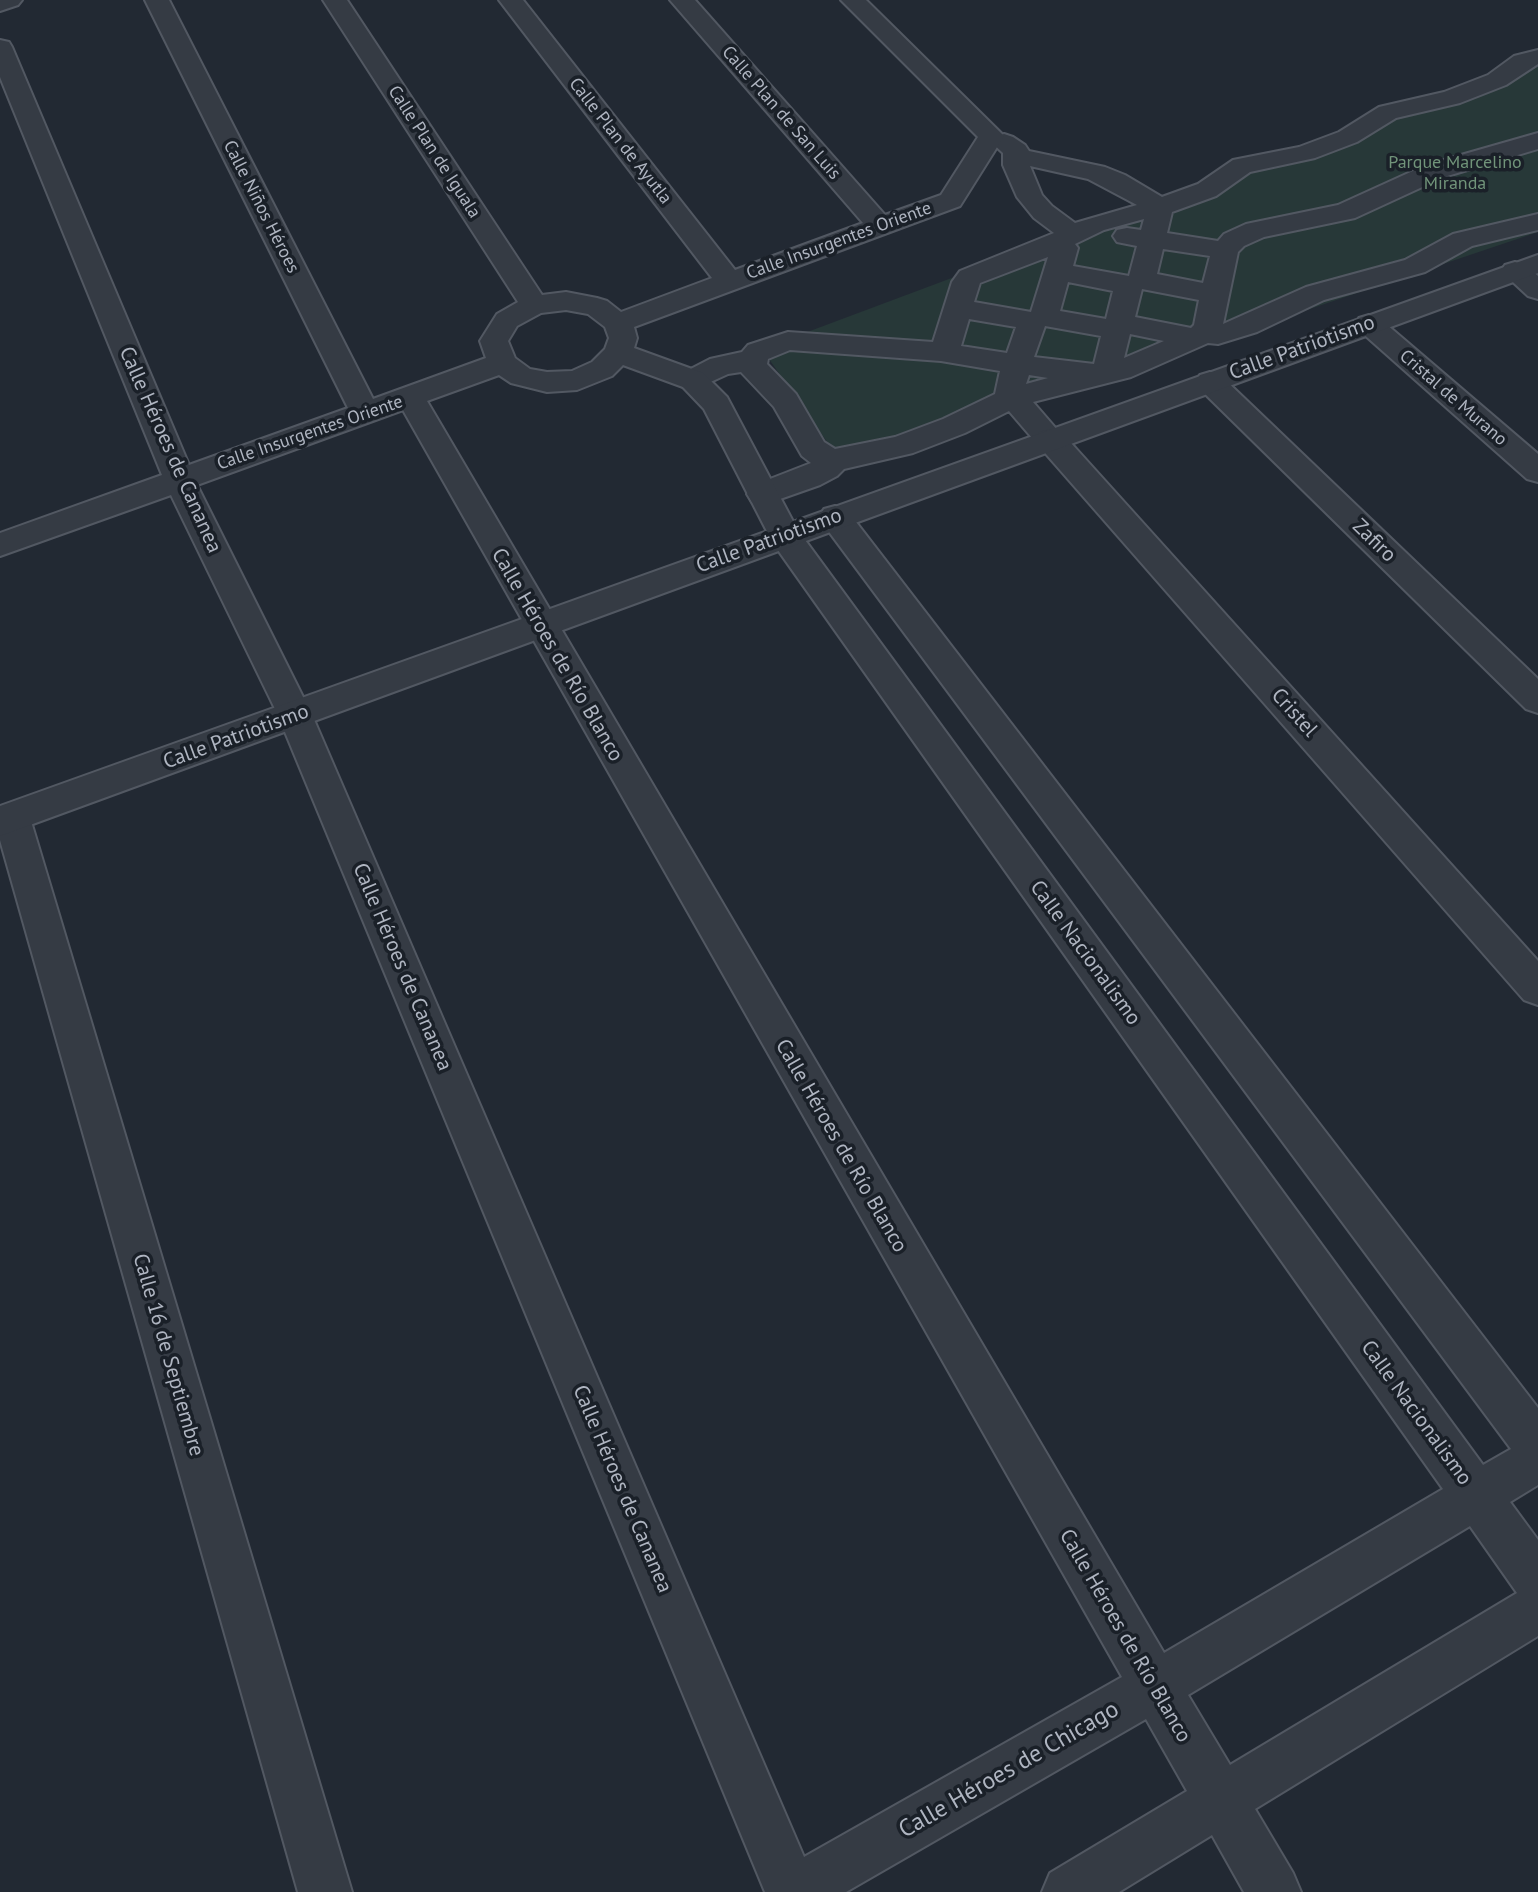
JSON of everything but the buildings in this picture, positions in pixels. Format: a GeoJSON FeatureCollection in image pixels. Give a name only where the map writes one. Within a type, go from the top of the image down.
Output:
{"type":"FeatureCollection","features":[{"type":"Feature","properties":{"kind":"street"},"geometry":{"type":"LineString","coordinates":[[0,4],[10,0]]}},
{"type":"Feature","properties":{"kind":"street","name":"Calle Niños Héroes"},"geometry":{"type":"LineString","coordinates":[[157,0],[366,414]]}},
{"type":"Feature","properties":{"kind":"street","name":"Calle Plan de Iguala"},"geometry":{"type":"LineString","coordinates":[[335,0],[534,305]]}},
{"type":"Feature","properties":{"kind":"street","name":"Calle Plan de Ayutla"},"geometry":{"type":"LineString","coordinates":[[511,0],[729,281]]}},
{"type":"Feature","properties":{"kind":"street","name":"Calle Plan de San Luis"},"geometry":{"type":"LineString","coordinates":[[682,0],[879,225]]}},
{"type":"Feature","properties":{"kind":"street"},"geometry":{"type":"LineString","coordinates":[[853,0],[991,136],[1016,150],[1016,165],[1030,197],[1043,212],[1072,234],[1153,239],[1225,250]]}},
{"type":"Feature","properties":{"kind":"street","name":"Calle Héroes de Cananea"},"geometry":{"type":"LineString","coordinates":[[0,47],[178,480],[295,715],[793,1892]]}},
{"type":"Feature","properties":{"kind":"street"},"geometry":{"type":"LineString","coordinates":[[945,351],[966,282],[970,277],[1072,234],[1207,190],[1242,166],[1307,153],[1348,137],[1388,112],[1451,98],[1497,80],[1523,61],[1538,57]]}},
{"type":"Feature","properties":{"kind":"street","name":"Calle Insurgentes Oriente"},"geometry":{"type":"LineString","coordinates":[[618,323],[951,200],[991,136]]}},
{"type":"Feature","properties":{"kind":"street"},"geometry":{"type":"LineString","coordinates":[[752,359],[752,366],[785,401],[813,449],[822,456],[851,458],[902,446],[954,426],[1011,398],[1121,370],[1200,336],[1225,250],[1234,240],[1256,230],[1346,212],[1435,171],[1538,141]]}},
{"type":"Feature","properties":{"kind":"street"},"geometry":{"type":"LineString","coordinates":[[1017,156],[1096,173],[1160,207]]}},
{"type":"Feature","properties":{"kind":"street"},"geometry":{"type":"LineString","coordinates":[[693,380],[720,366],[752,359],[758,352],[788,341],[945,351],[1097,374],[1107,368],[1118,326],[1153,239],[1160,207]]}},
{"type":"Feature","properties":{"kind":"street"},"geometry":{"type":"LineString","coordinates":[[959,308],[1200,336],[1218,335],[1247,326],[1316,293],[1354,285],[1415,266],[1463,240],[1538,222]]}},
{"type":"Feature","properties":{"kind":"street"},"geometry":{"type":"LineString","coordinates":[[1011,398],[1009,393],[1017,364],[1039,319],[1072,234]]}},
{"type":"Feature","properties":{"kind":"street"},"geometry":{"type":"LineString","coordinates":[[1058,272],[1214,294]]}},
{"type":"Feature","properties":{"kind":"street","name":"Calle Patriotismo"},"geometry":{"type":"LineString","coordinates":[[6,820],[1368,324],[1530,275]]}},
{"type":"Feature","properties":{"kind":"street"},"geometry":{"type":"LineString","coordinates":[[566,300],[597,307],[618,323],[623,338],[618,353],[602,369],[577,380],[548,382],[521,376],[502,363],[494,341],[507,320],[534,305],[566,300]]}},
{"type":"Feature","properties":{"kind":"street","name":"Cristal de Murano"},"geometry":{"type":"LineString","coordinates":[[1368,324],[1538,471]]}},
{"type":"Feature","properties":{"kind":"street","name":"Calle Nacionalismo"},"geometry":{"type":"LineString","coordinates":[[618,353],[693,380],[716,404],[784,535],[1538,1581]]}},
{"type":"Feature","properties":{"kind":"street","name":"Calle Insurgentes Oriente"},"geometry":{"type":"LineString","coordinates":[[0,545],[502,363]]}},
{"type":"Feature","properties":{"kind":"street","name":"Zafiro"},"geometry":{"type":"LineString","coordinates":[[1210,382],[1538,700]]}},
{"type":"Feature","properties":{"kind":"street","name":"Calle Héroes de Río Blanco"},"geometry":{"type":"LineString","coordinates":[[411,398],[1273,1892]]}},
{"type":"Feature","properties":{"kind":"street","name":"Cristel"},"geometry":{"type":"LineString","coordinates":[[1011,398],[1538,988]]}},
{"type":"Feature","properties":{"kind":"street"},"geometry":{"type":"LineString","coordinates":[[762,494],[809,477],[825,469],[835,459]]}},
{"type":"Feature","properties":{"kind":"street"},"geometry":{"type":"LineString","coordinates":[[835,517],[1538,1446]]}},
{"type":"Feature","properties":{"kind":"street","name":"Calle 16 de Septiembre"},"geometry":{"type":"LineString","coordinates":[[6,820],[325,1892]]}},
{"type":"Feature","properties":{"kind":"street","name":"Calle Héroes de Chicago"},"geometry":{"type":"LineString","coordinates":[[793,1892],[1154,1687],[1538,1459]]}},
{"type":"Feature","properties":{"kind":"street"},"geometry":{"type":"LineString","coordinates":[[1069,1892],[1538,1608]]}},
{"type":"Feature","properties":{"kind":"green space","name":"Parque Marcelino Miranda"},"geometry":{"type":"Polygon","coordinates":[[[1538,55],[1538,232],[844,466],[762,349],[1072,233],[1538,55]]]}}]}
